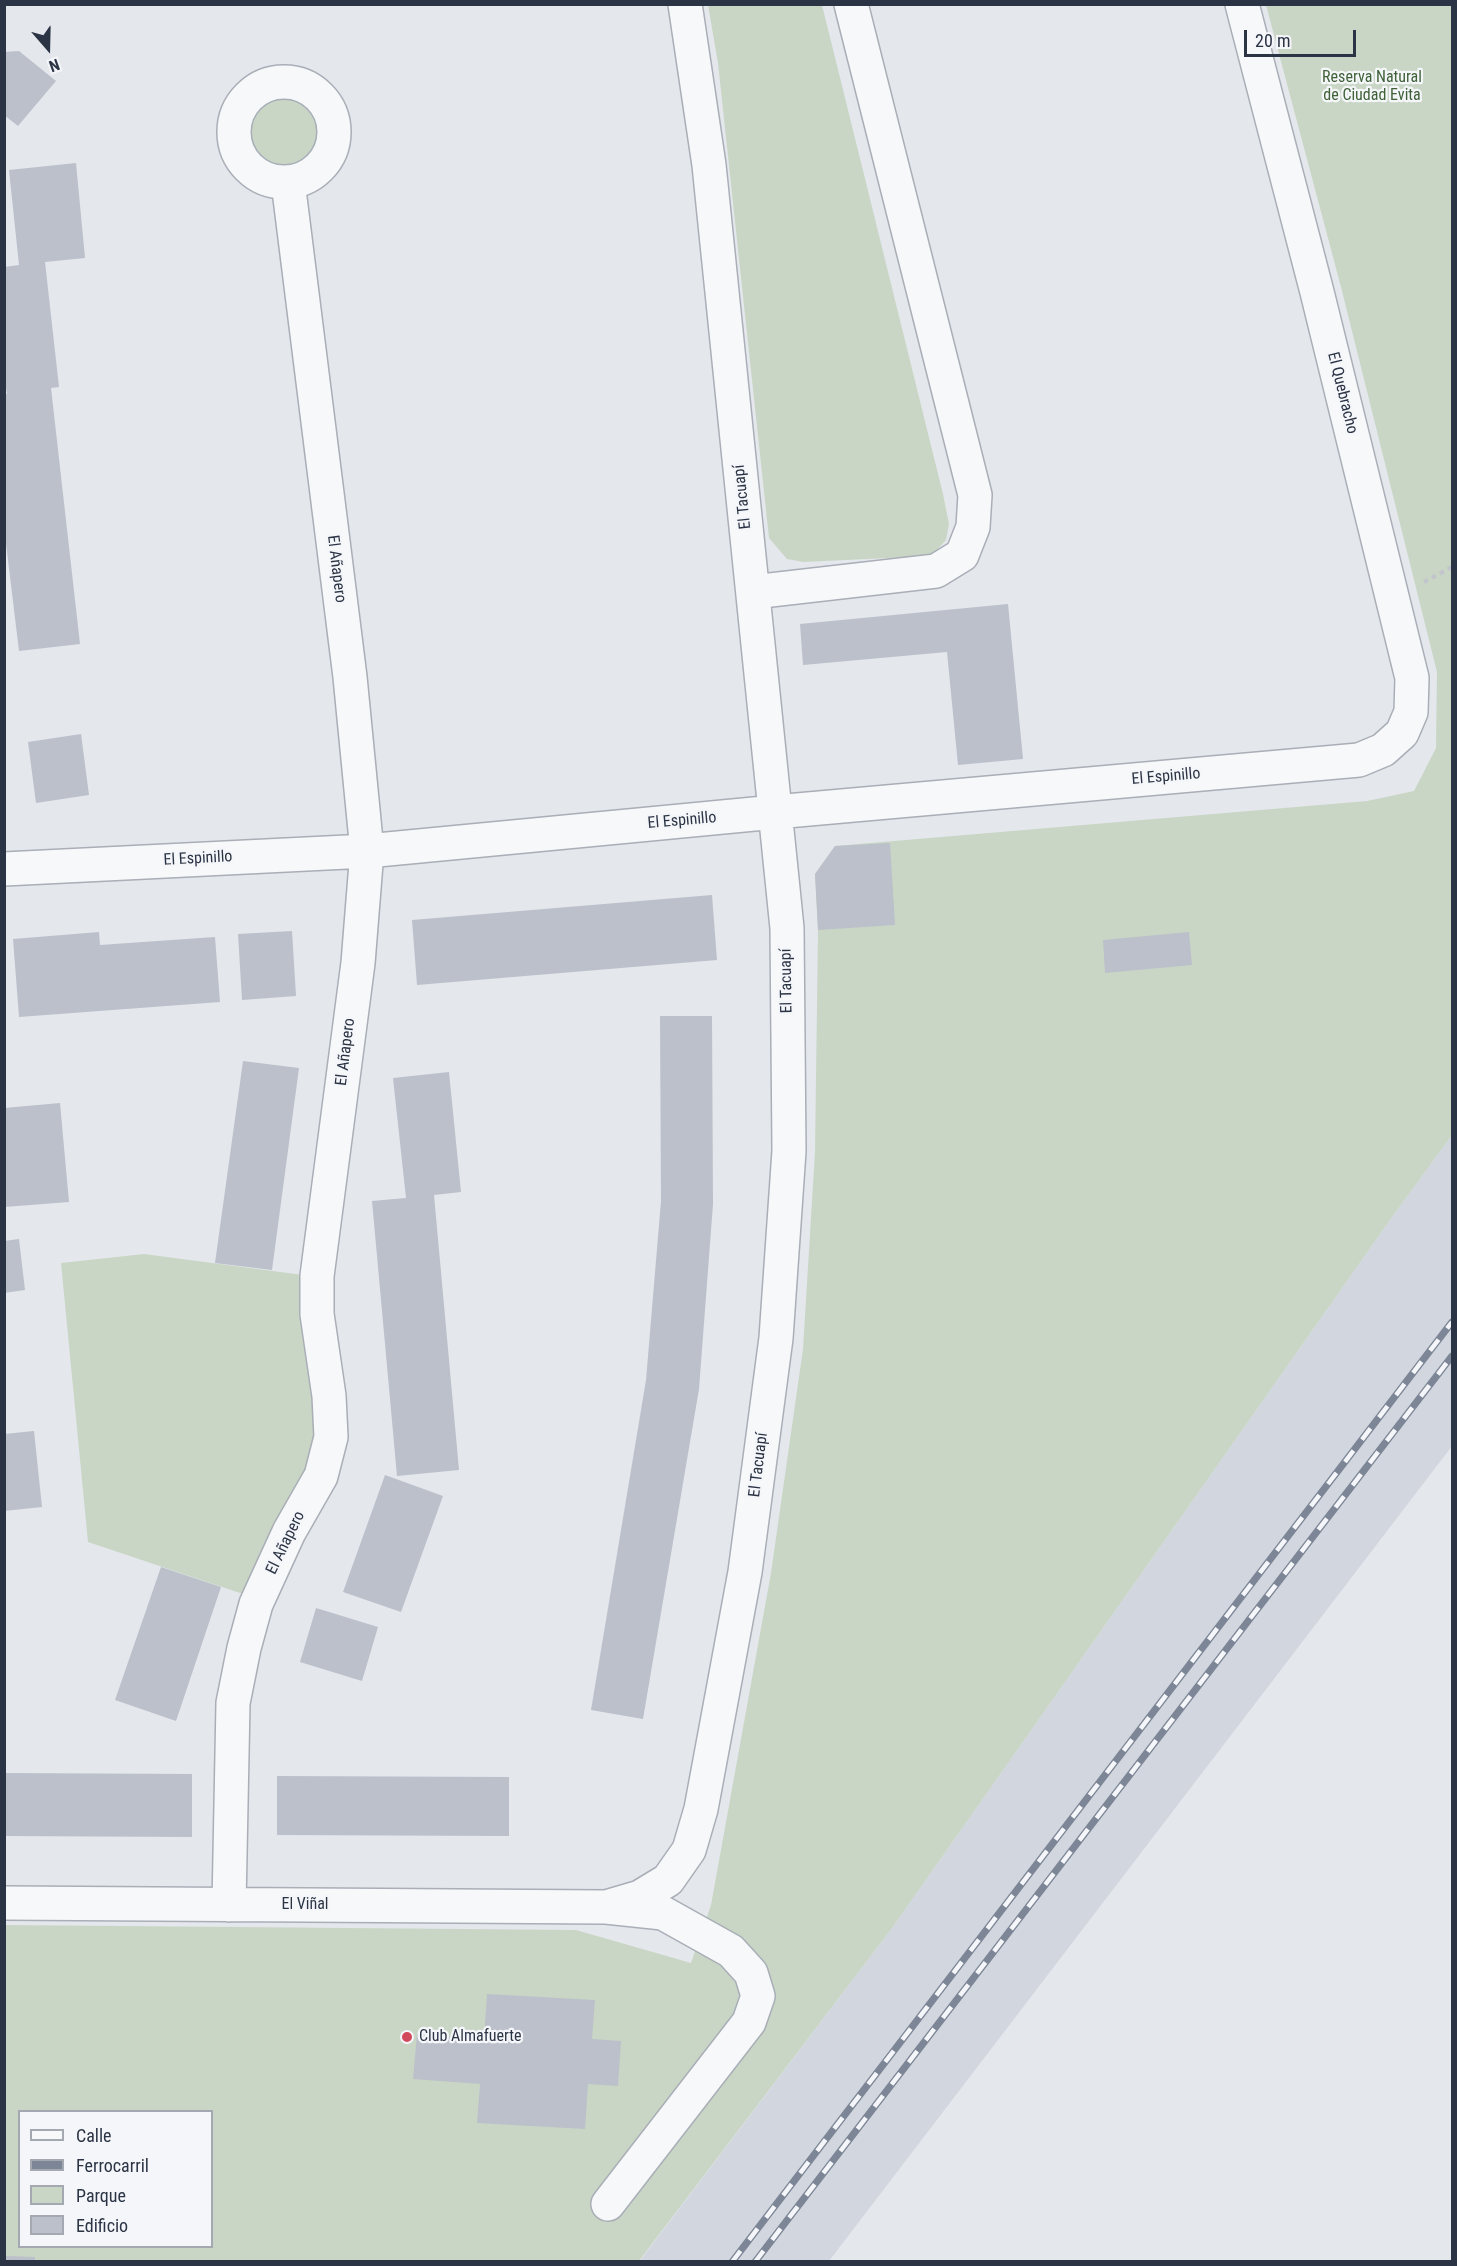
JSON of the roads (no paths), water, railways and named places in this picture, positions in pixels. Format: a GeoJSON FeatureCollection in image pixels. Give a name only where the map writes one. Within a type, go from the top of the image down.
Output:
{"type":"FeatureCollection","features":[{"type":"Feature","properties":{"kind":"street","name":"El Tacuapí"},"geometry":{"type":"LineString","coordinates":[[606,1907],[640,1897],[668,1880],[690,1850],[701,1809],[745,1572],[776,1338],[789,1151],[787,928],[709,165],[685,4]]}},
{"type":"Feature","properties":{"kind":"street"},"geometry":{"type":"LineString","coordinates":[[753,592],[936,572],[962,555],[973,527],[975,495],[851,4]]}},
{"type":"Feature","properties":{"kind":"street","name":"El Quebracho"},"geometry":{"type":"LineString","coordinates":[[1242,4],[1317,292],[1412,678],[1411,712],[1402,733],[1383,750],[1359,760]]}},
{"type":"Feature","properties":{"kind":"street","name":"El Añapero"},"geometry":{"type":"LineString","coordinates":[[229,1905],[232,1702],[256,1604],[289,1532],[321,1476],[331,1437],[329,1396],[317,1314],[317,1276],[358,963],[367,850],[349,665],[288,182]]}},
{"type":"Feature","properties":{"kind":"street","name":"El Espinillo"},"geometry":{"type":"LineString","coordinates":[[4,869],[367,850],[1359,760]]}},
{"type":"Feature","properties":{"kind":"street","name":"El Viñal"},"geometry":{"type":"LineString","coordinates":[[4,1903],[606,1907]]}},
{"type":"Feature","properties":{"kind":"street"},"geometry":{"type":"LineString","coordinates":[[606,1907],[663,1913],[701,1933],[731,1951],[751,1973],[758,1996],[749,2022],[608,2204]]}},
{"type":"Feature","properties":{"kind":"railway"},"geometry":{"type":"LineString","coordinates":[[732,2262],[1452,1322]]}},
{"type":"Feature","properties":{"kind":"railway"},"geometry":{"type":"LineString","coordinates":[[755,2262],[1452,1356]]}},
{"type":"Feature","properties":{"kind":"place","name":"Club Almafuerte"},"geometry":{"type":"Point","coordinates":[407,2037]}},
{"type":"Feature","properties":{"kind":"park label","name":"Reserva Natural de Ciudad Evita"},"geometry":{"type":"Point","coordinates":[1372,87]}}]}
